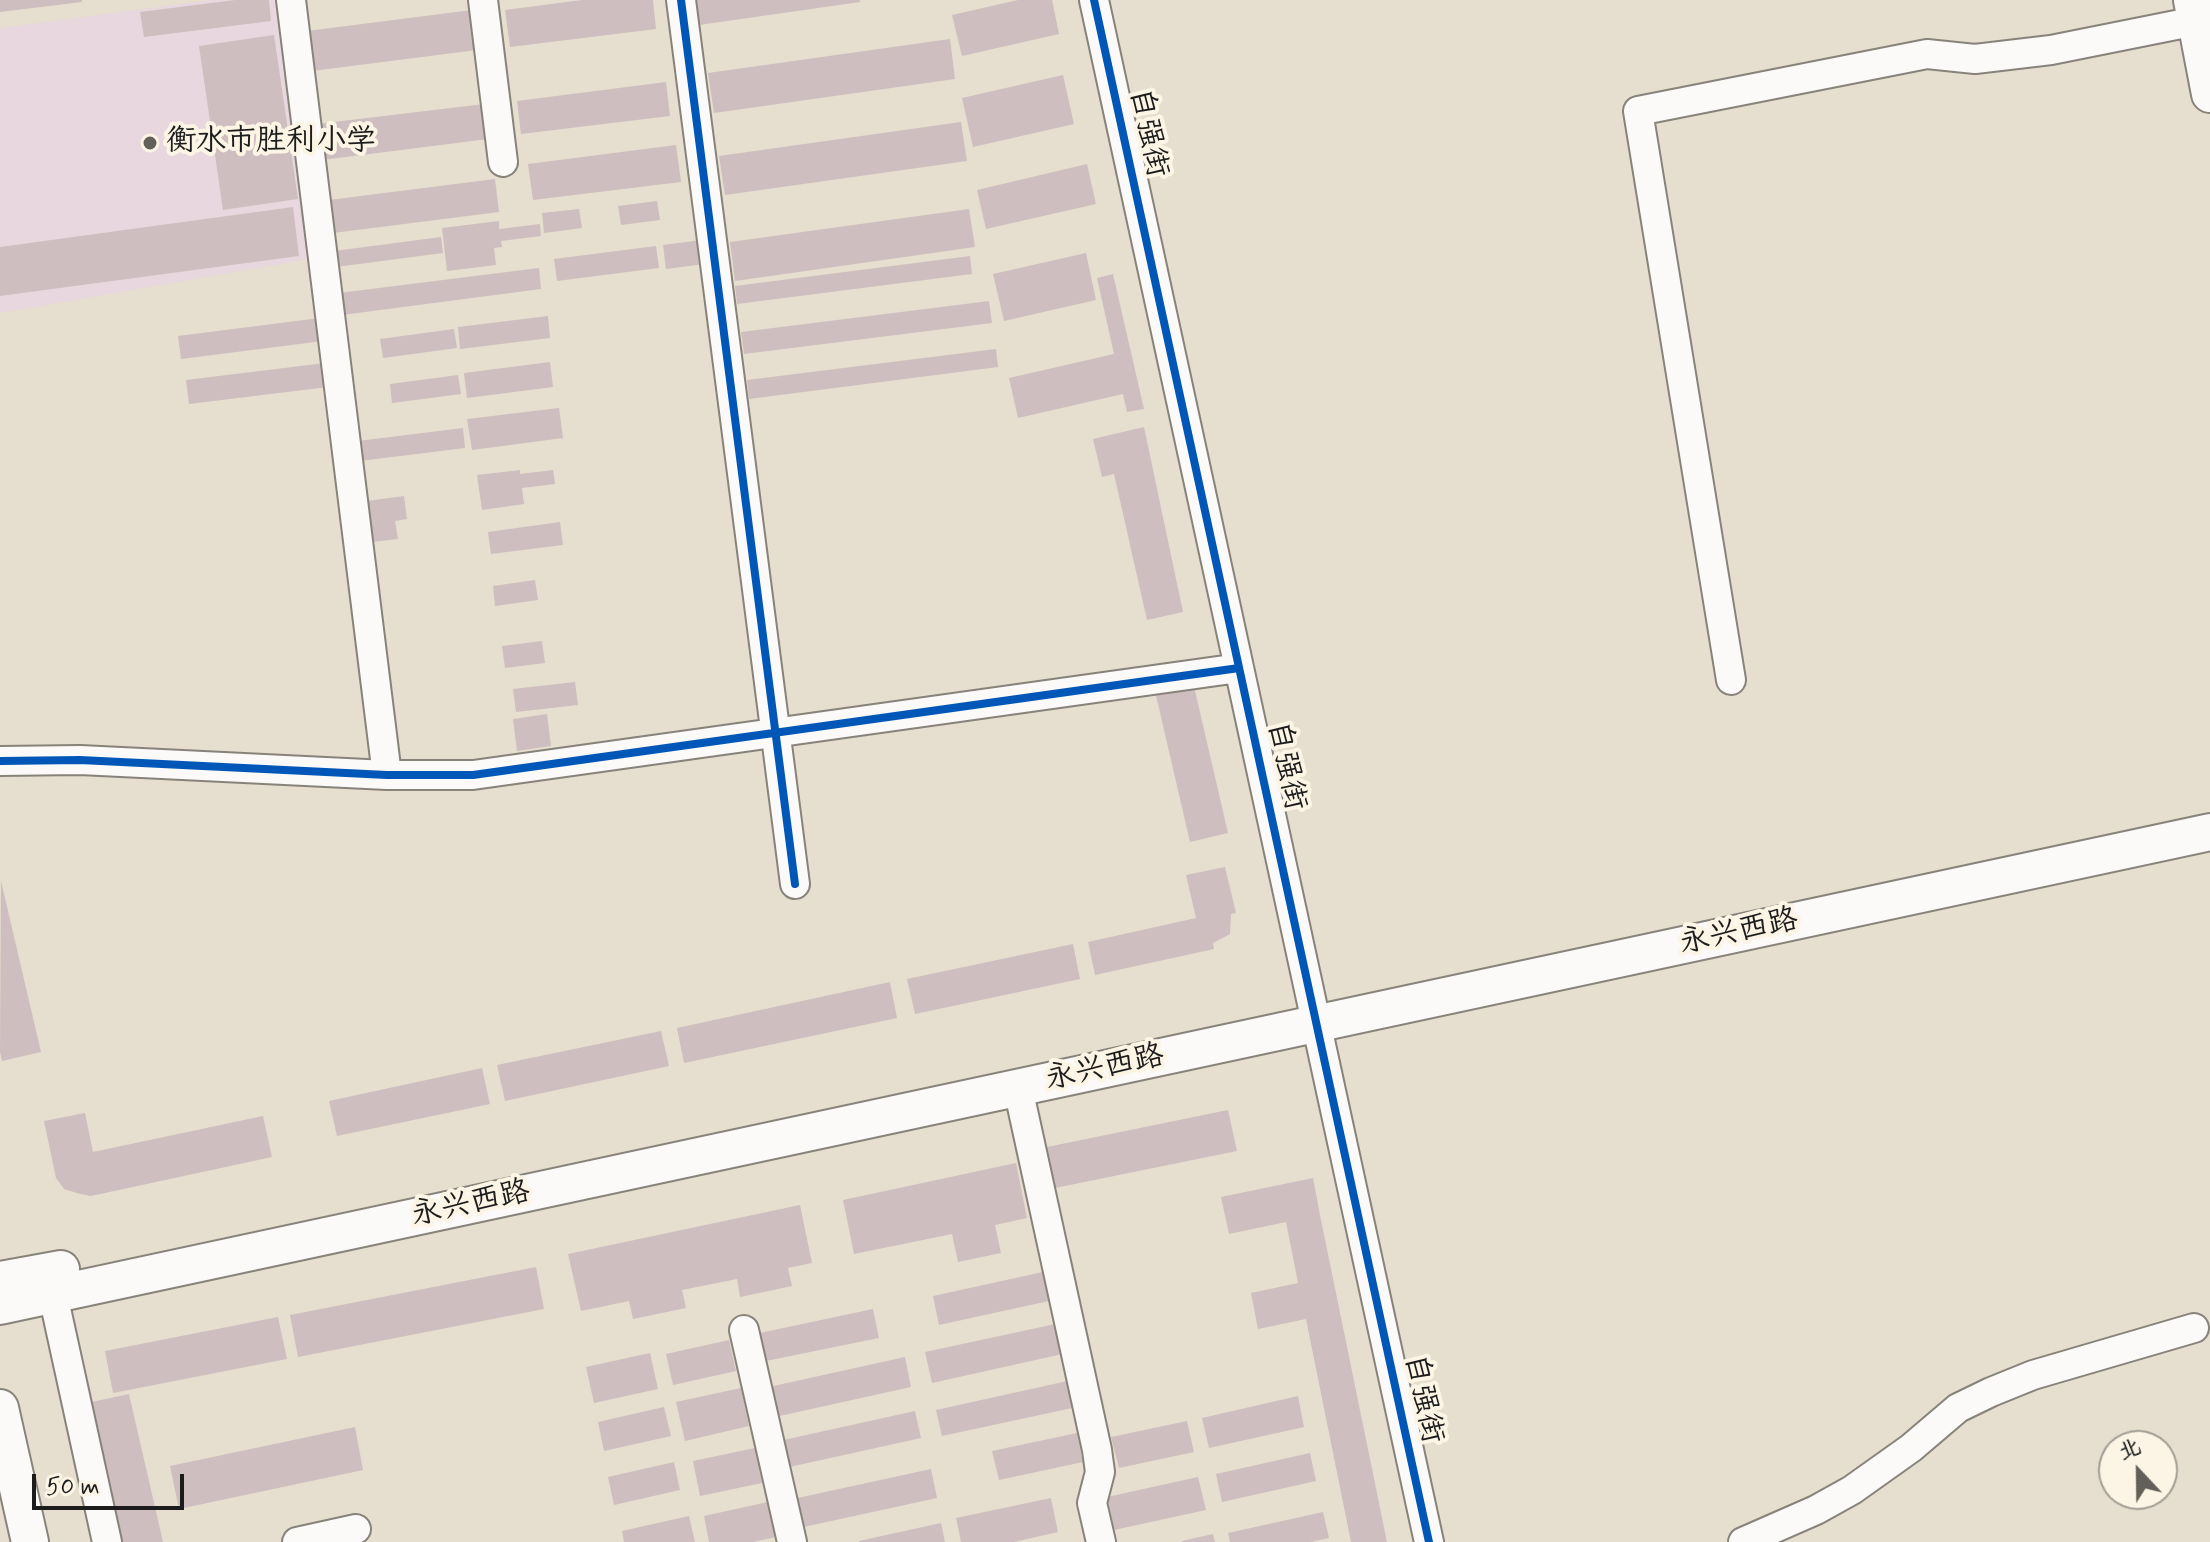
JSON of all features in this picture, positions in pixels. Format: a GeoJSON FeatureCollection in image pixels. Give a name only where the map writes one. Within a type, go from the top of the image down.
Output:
{"type":"FeatureCollection","features":[{"type":"Feature","properties":{"kind":"main road"},"geometry":{"type":"LineString","coordinates":[[2194,10],[2210,94]]}},
{"type":"Feature","properties":{"kind":"main road","name":"永兴西路"},"geometry":{"type":"LineString","coordinates":[[0,1306],[1018,1088],[1314,1012],[2210,808]]}},
{"type":"Feature","properties":{"kind":"main road","name":"永兴西路"},"geometry":{"type":"LineString","coordinates":[[0,1280],[2210,832]]}},
{"type":"Feature","properties":{"kind":"main road"},"geometry":{"type":"LineString","coordinates":[[0,1408],[30,1542]]}},
{"type":"Feature","properties":{"kind":"main road"},"geometry":{"type":"LineString","coordinates":[[0,1511],[7,1542]]}},
{"type":"Feature","properties":{"kind":"street"},"geometry":{"type":"LineString","coordinates":[[291,0],[387,775]]}},
{"type":"Feature","properties":{"kind":"street"},"geometry":{"type":"LineString","coordinates":[[483,0],[503,162]]}},
{"type":"Feature","properties":{"kind":"street"},"geometry":{"type":"LineString","coordinates":[[681,0],[795,884]]}},
{"type":"Feature","properties":{"kind":"street","name":"自强街"},"geometry":{"type":"LineString","coordinates":[[1094,0],[1429,1542]]}},
{"type":"Feature","properties":{"kind":"street"},"geometry":{"type":"LineString","coordinates":[[1731,680],[1638,111],[1927,54],[1975,59],[2051,50],[2194,10]]}},
{"type":"Feature","properties":{"kind":"street"},"geometry":{"type":"LineString","coordinates":[[0,761],[80,760],[387,775],[473,775],[776,730],[1239,668]]}},
{"type":"Feature","properties":{"kind":"street"},"geometry":{"type":"LineString","coordinates":[[1018,1088],[1097,1450],[1100,1472],[1092,1503],[1101,1542]]}},
{"type":"Feature","properties":{"kind":"street"},"geometry":{"type":"LineString","coordinates":[[53,1295],[107,1542]]}},
{"type":"Feature","properties":{"kind":"street"},"geometry":{"type":"LineString","coordinates":[[1743,1542],[1816,1510],[1852,1490],[1911,1448],[1958,1408],[1991,1392],[2033,1375],[2194,1328]]}},
{"type":"Feature","properties":{"kind":"street"},"geometry":{"type":"LineString","coordinates":[[744,1330],[792,1542]]}},
{"type":"Feature","properties":{"kind":"street"},"geometry":{"type":"LineString","coordinates":[[297,1542],[356,1529]]}},
{"type":"Feature","properties":{"kind":"shaded area","name":"衡水市胜利小学"},"geometry":{"type":"Polygon","coordinates":[[[211,0],[282,0],[315,258],[0,313],[0,28],[211,0]]]}},
{"type":"Feature","properties":{"kind":"building"},"geometry":{"type":"Polygon","coordinates":[[[0,0],[82,0],[82,2],[0,12],[0,0]]]}},
{"type":"Feature","properties":{"kind":"building"},"geometry":{"type":"Polygon","coordinates":[[[235,0],[269,0],[271,21],[144,37],[140,12],[235,0]]]}},
{"type":"Feature","properties":{"kind":"building"},"geometry":{"type":"Polygon","coordinates":[[[582,0],[653,0],[656,29],[510,47],[505,10],[582,0]]]}},
{"type":"Feature","properties":{"kind":"building"},"geometry":{"type":"Polygon","coordinates":[[[695,0],[860,0],[860,2],[699,25],[695,0]]]}},
{"type":"Feature","properties":{"kind":"building"},"geometry":{"type":"Polygon","coordinates":[[[1018,0],[1052,0],[1059,34],[962,56],[952,15],[1018,0]]]}},
{"type":"Feature","properties":{"kind":"building"},"geometry":{"type":"Polygon","coordinates":[[[472,10],[477,50],[312,71],[307,31],[472,10]]]}},
{"type":"Feature","properties":{"kind":"building"},"geometry":{"type":"Polygon","coordinates":[[[274,35],[298,199],[223,210],[199,46],[274,35]]]}},
{"type":"Feature","properties":{"kind":"building"},"geometry":{"type":"Polygon","coordinates":[[[950,39],[955,79],[714,113],[708,73],[950,39]]]}},
{"type":"Feature","properties":{"kind":"building"},"geometry":{"type":"Polygon","coordinates":[[[1063,75],[1074,124],[973,147],[962,98],[1063,75]]]}},
{"type":"Feature","properties":{"kind":"building"},"geometry":{"type":"Polygon","coordinates":[[[666,82],[670,116],[521,134],[517,101],[666,82]]]}},
{"type":"Feature","properties":{"kind":"building"},"geometry":{"type":"Polygon","coordinates":[[[484,104],[488,139],[322,160],[317,124],[484,104]]]}},
{"type":"Feature","properties":{"kind":"building"},"geometry":{"type":"Polygon","coordinates":[[[961,122],[967,161],[725,195],[719,156],[961,122]]]}},
{"type":"Feature","properties":{"kind":"building"},"geometry":{"type":"Polygon","coordinates":[[[676,145],[681,182],[533,200],[528,164],[676,145]]]}},
{"type":"Feature","properties":{"kind":"building"},"geometry":{"type":"Polygon","coordinates":[[[1087,164],[1096,204],[986,229],[977,190],[1087,164]]]}},
{"type":"Feature","properties":{"kind":"building"},"geometry":{"type":"Polygon","coordinates":[[[495,179],[499,212],[333,233],[329,200],[495,179]]]}},
{"type":"Feature","properties":{"kind":"building"},"geometry":{"type":"Polygon","coordinates":[[[657,201],[660,220],[621,225],[618,206],[657,201]]]}},
{"type":"Feature","properties":{"kind":"building"},"geometry":{"type":"Polygon","coordinates":[[[293,207],[299,256],[0,296],[0,247],[293,207]]]}},
{"type":"Feature","properties":{"kind":"building"},"geometry":{"type":"Polygon","coordinates":[[[579,209],[582,228],[544,233],[542,213],[579,209]]]}},
{"type":"Feature","properties":{"kind":"building"},"geometry":{"type":"Polygon","coordinates":[[[969,209],[975,247],[735,281],[730,242],[969,209]]]}},
{"type":"Feature","properties":{"kind":"building"},"geometry":{"type":"Polygon","coordinates":[[[499,221],[499,229],[540,224],[541,236],[501,241],[502,247],[494,248],[496,265],[447,271],[442,228],[499,221]]]}},
{"type":"Feature","properties":{"kind":"building"},"geometry":{"type":"Polygon","coordinates":[[[441,237],[443,253],[336,267],[334,251],[441,237]]]}},
{"type":"Feature","properties":{"kind":"building"},"geometry":{"type":"Polygon","coordinates":[[[702,240],[705,264],[666,269],[663,245],[702,240]]]}},
{"type":"Feature","properties":{"kind":"building"},"geometry":{"type":"Polygon","coordinates":[[[656,246],[659,268],[557,281],[554,259],[656,246]]]}},
{"type":"Feature","properties":{"kind":"building"},"geometry":{"type":"Polygon","coordinates":[[[1086,253],[1096,300],[1004,321],[993,274],[1086,253]]]}},
{"type":"Feature","properties":{"kind":"building"},"geometry":{"type":"Polygon","coordinates":[[[970,256],[972,274],[737,304],[735,286],[970,256]]]}},
{"type":"Feature","properties":{"kind":"building"},"geometry":{"type":"Polygon","coordinates":[[[539,268],[541,289],[342,315],[339,293],[539,268]]]}},
{"type":"Feature","properties":{"kind":"building"},"geometry":{"type":"Polygon","coordinates":[[[1113,274],[1144,409],[1127,412],[1123,394],[1018,418],[1009,378],[1114,354],[1097,278],[1113,274]]]}},
{"type":"Feature","properties":{"kind":"building"},"geometry":{"type":"Polygon","coordinates":[[[989,301],[992,323],[744,354],[741,332],[989,301]]]}},
{"type":"Feature","properties":{"kind":"building"},"geometry":{"type":"Polygon","coordinates":[[[548,316],[550,338],[460,349],[458,327],[548,316]]]}},
{"type":"Feature","properties":{"kind":"building"},"geometry":{"type":"Polygon","coordinates":[[[320,318],[323,341],[181,359],[178,336],[320,318]]]}},
{"type":"Feature","properties":{"kind":"building"},"geometry":{"type":"Polygon","coordinates":[[[454,329],[457,348],[383,358],[380,339],[454,329]]]}},
{"type":"Feature","properties":{"kind":"building"},"geometry":{"type":"Polygon","coordinates":[[[996,349],[998,367],[749,399],[747,380],[996,349]]]}},
{"type":"Feature","properties":{"kind":"building"},"geometry":{"type":"Polygon","coordinates":[[[550,362],[553,387],[467,398],[464,373],[550,362]]]}},
{"type":"Feature","properties":{"kind":"building"},"geometry":{"type":"Polygon","coordinates":[[[325,363],[328,387],[189,404],[186,380],[325,363]]]}},
{"type":"Feature","properties":{"kind":"building"},"geometry":{"type":"Polygon","coordinates":[[[458,375],[461,394],[392,403],[390,384],[458,375]]]}},
{"type":"Feature","properties":{"kind":"building"},"geometry":{"type":"Polygon","coordinates":[[[559,408],[563,438],[472,450],[467,419],[559,408]]]}},
{"type":"Feature","properties":{"kind":"building"},"geometry":{"type":"Polygon","coordinates":[[[1144,427],[1183,612],[1147,620],[1114,474],[1102,477],[1093,439],[1144,427]]]}},
{"type":"Feature","properties":{"kind":"building"},"geometry":{"type":"Polygon","coordinates":[[[463,428],[465,448],[360,461],[358,441],[463,428]]]}},
{"type":"Feature","properties":{"kind":"building"},"geometry":{"type":"Polygon","coordinates":[[[520,470],[520,474],[553,470],[555,484],[522,488],[524,504],[482,510],[477,475],[520,470]]]}},
{"type":"Feature","properties":{"kind":"building"},"geometry":{"type":"Polygon","coordinates":[[[404,496],[407,519],[395,521],[398,539],[372,542],[367,501],[404,496]]]}},
{"type":"Feature","properties":{"kind":"building"},"geometry":{"type":"Polygon","coordinates":[[[560,522],[563,545],[491,554],[488,532],[560,522]]]}},
{"type":"Feature","properties":{"kind":"building"},"geometry":{"type":"Polygon","coordinates":[[[535,580],[538,600],[495,606],[493,586],[535,580]]]}},
{"type":"Feature","properties":{"kind":"building"},"geometry":{"type":"Polygon","coordinates":[[[542,641],[545,663],[505,668],[502,646],[542,641]]]}},
{"type":"Feature","properties":{"kind":"building"},"geometry":{"type":"Polygon","coordinates":[[[575,682],[578,705],[516,712],[513,689],[575,682]]]}},
{"type":"Feature","properties":{"kind":"building"},"geometry":{"type":"Polygon","coordinates":[[[1193,682],[1228,833],[1190,842],[1155,691],[1193,682]]]}},
{"type":"Feature","properties":{"kind":"building"},"geometry":{"type":"Polygon","coordinates":[[[547,714],[551,746],[517,751],[513,719],[547,714]]]}},
{"type":"Feature","properties":{"kind":"building"},"geometry":{"type":"Polygon","coordinates":[[[1225,867],[1236,913],[1231,914],[1230,934],[1213,943],[1214,949],[1095,975],[1088,942],[1196,918],[1186,875],[1225,867]]]}},
{"type":"Feature","properties":{"kind":"building"},"geometry":{"type":"Polygon","coordinates":[[[1,881],[41,1052],[2,1061],[0,1052],[1,881]]]}},
{"type":"Feature","properties":{"kind":"building"},"geometry":{"type":"Polygon","coordinates":[[[1073,944],[1080,979],[915,1014],[907,979],[1073,944]]]}},
{"type":"Feature","properties":{"kind":"building"},"geometry":{"type":"Polygon","coordinates":[[[890,982],[897,1018],[684,1063],[677,1028],[890,982]]]}},
{"type":"Feature","properties":{"kind":"building"},"geometry":{"type":"Polygon","coordinates":[[[661,1031],[669,1066],[505,1101],[497,1065],[661,1031]]]}},
{"type":"Feature","properties":{"kind":"building"},"geometry":{"type":"Polygon","coordinates":[[[482,1068],[490,1104],[337,1136],[329,1101],[482,1068]]]}},
{"type":"Feature","properties":{"kind":"building"},"geometry":{"type":"Polygon","coordinates":[[[1228,1110],[1237,1151],[1055,1188],[1047,1147],[1228,1110]]]}},
{"type":"Feature","properties":{"kind":"building"},"geometry":{"type":"Polygon","coordinates":[[[85,1113],[93,1152],[263,1116],[272,1157],[91,1196],[80,1194],[64,1189],[56,1178],[44,1121],[85,1113]]]}},
{"type":"Feature","properties":{"kind":"building"},"geometry":{"type":"Polygon","coordinates":[[[1016,1163],[1027,1218],[995,1225],[1001,1253],[958,1262],[952,1234],[854,1254],[843,1200],[1016,1163]]]}},
{"type":"Feature","properties":{"kind":"building"},"geometry":{"type":"Polygon","coordinates":[[[1313,1178],[1387,1542],[1351,1542],[1306,1319],[1258,1329],[1251,1293],[1298,1283],[1286,1222],[1229,1234],[1221,1197],[1313,1178]]]}},
{"type":"Feature","properties":{"kind":"building"},"geometry":{"type":"Polygon","coordinates":[[[800,1205],[812,1263],[788,1268],[792,1286],[740,1297],[737,1279],[682,1290],[686,1308],[633,1319],[629,1301],[581,1311],[568,1254],[800,1205]]]}},
{"type":"Feature","properties":{"kind":"building"},"geometry":{"type":"Polygon","coordinates":[[[536,1267],[544,1309],[298,1357],[290,1315],[536,1267]]]}},
{"type":"Feature","properties":{"kind":"building"},"geometry":{"type":"Polygon","coordinates":[[[1052,1270],[1058,1299],[939,1325],[933,1296],[1052,1270]]]}},
{"type":"Feature","properties":{"kind":"building"},"geometry":{"type":"Polygon","coordinates":[[[873,1309],[879,1338],[761,1362],[755,1334],[873,1309]]]}},
{"type":"Feature","properties":{"kind":"building"},"geometry":{"type":"Polygon","coordinates":[[[278,1317],[287,1359],[113,1393],[105,1351],[278,1317]]]}},
{"type":"Feature","properties":{"kind":"building"},"geometry":{"type":"Polygon","coordinates":[[[1060,1323],[1067,1353],[932,1383],[925,1352],[1060,1323]]]}},
{"type":"Feature","properties":{"kind":"building"},"geometry":{"type":"Polygon","coordinates":[[[729,1340],[736,1371],[673,1385],[666,1354],[729,1340]]]}},
{"type":"Feature","properties":{"kind":"building"},"geometry":{"type":"Polygon","coordinates":[[[650,1353],[658,1389],[594,1403],[586,1367],[650,1353]]]}},
{"type":"Feature","properties":{"kind":"building"},"geometry":{"type":"Polygon","coordinates":[[[905,1357],[911,1387],[775,1417],[769,1387],[905,1357]]]}},
{"type":"Feature","properties":{"kind":"building"},"geometry":{"type":"Polygon","coordinates":[[[1072,1380],[1077,1407],[942,1436],[936,1410],[1072,1380]]]}},
{"type":"Feature","properties":{"kind":"building"},"geometry":{"type":"Polygon","coordinates":[[[741,1388],[749,1426],[685,1441],[676,1402],[741,1388]]]}},
{"type":"Feature","properties":{"kind":"building"},"geometry":{"type":"Polygon","coordinates":[[[129,1394],[163,1542],[120,1542],[87,1403],[129,1394]]]}},
{"type":"Feature","properties":{"kind":"building"},"geometry":{"type":"Polygon","coordinates":[[[1298,1396],[1304,1427],[1209,1448],[1202,1418],[1298,1396]]]}},
{"type":"Feature","properties":{"kind":"building"},"geometry":{"type":"Polygon","coordinates":[[[664,1407],[671,1436],[604,1451],[598,1422],[664,1407]]]}},
{"type":"Feature","properties":{"kind":"building"},"geometry":{"type":"Polygon","coordinates":[[[915,1411],[921,1438],[785,1468],[779,1441],[915,1411]]]}},
{"type":"Feature","properties":{"kind":"building"},"geometry":{"type":"Polygon","coordinates":[[[1187,1421],[1194,1452],[1119,1468],[1111,1437],[1187,1421]]]}},
{"type":"Feature","properties":{"kind":"building"},"geometry":{"type":"Polygon","coordinates":[[[355,1427],[363,1470],[179,1509],[170,1466],[355,1427]]]}},
{"type":"Feature","properties":{"kind":"building"},"geometry":{"type":"Polygon","coordinates":[[[1077,1433],[1083,1462],[999,1480],[992,1451],[1077,1433]]]}},
{"type":"Feature","properties":{"kind":"building"},"geometry":{"type":"Polygon","coordinates":[[[755,1448],[762,1483],[700,1496],[693,1461],[755,1448]]]}},
{"type":"Feature","properties":{"kind":"building"},"geometry":{"type":"Polygon","coordinates":[[[1310,1453],[1316,1481],[1222,1502],[1216,1474],[1310,1453]]]}},
{"type":"Feature","properties":{"kind":"building"},"geometry":{"type":"Polygon","coordinates":[[[674,1462],[680,1490],[614,1505],[608,1477],[674,1462]]]}},
{"type":"Feature","properties":{"kind":"building"},"geometry":{"type":"Polygon","coordinates":[[[931,1469],[937,1498],[799,1528],[793,1499],[931,1469]]]}},
{"type":"Feature","properties":{"kind":"building"},"geometry":{"type":"Polygon","coordinates":[[[1198,1477],[1206,1510],[1114,1530],[1107,1497],[1198,1477]]]}},
{"type":"Feature","properties":{"kind":"building"},"geometry":{"type":"Polygon","coordinates":[[[1051,1498],[1058,1532],[1014,1542],[961,1542],[956,1518],[1051,1498]]]}},
{"type":"Feature","properties":{"kind":"building"},"geometry":{"type":"Polygon","coordinates":[[[768,1502],[776,1537],[753,1542],[709,1542],[704,1516],[768,1502]]]}},
{"type":"Feature","properties":{"kind":"building"},"geometry":{"type":"Polygon","coordinates":[[[1323,1512],[1329,1538],[1311,1542],[1230,1542],[1228,1533],[1323,1512]]]}},
{"type":"Feature","properties":{"kind":"building"},"geometry":{"type":"Polygon","coordinates":[[[689,1516],[695,1542],[624,1542],[622,1531],[689,1516]]]}},
{"type":"Feature","properties":{"kind":"building"},"geometry":{"type":"Polygon","coordinates":[[[941,1523],[945,1542],[859,1542],[859,1541],[941,1523]]]}},
{"type":"Feature","properties":{"kind":"building"},"geometry":{"type":"Polygon","coordinates":[[[1213,1534],[1215,1542],[1182,1542],[1182,1541],[1213,1534]]]}},
{"type":"Feature","properties":{"kind":"cycle path"},"geometry":{"type":"LineString","coordinates":[[681,0],[795,884]]}},
{"type":"Feature","properties":{"kind":"cycle path"},"geometry":{"type":"LineString","coordinates":[[1094,0],[1429,1542]]}},
{"type":"Feature","properties":{"kind":"cycle path"},"geometry":{"type":"LineString","coordinates":[[0,761],[80,760],[387,775],[473,775],[1239,668]]}},
{"type":"Feature","properties":{"kind":"place","name":"衡水市胜利小学"},"geometry":{"type":"Point","coordinates":[150,143]}}]}
